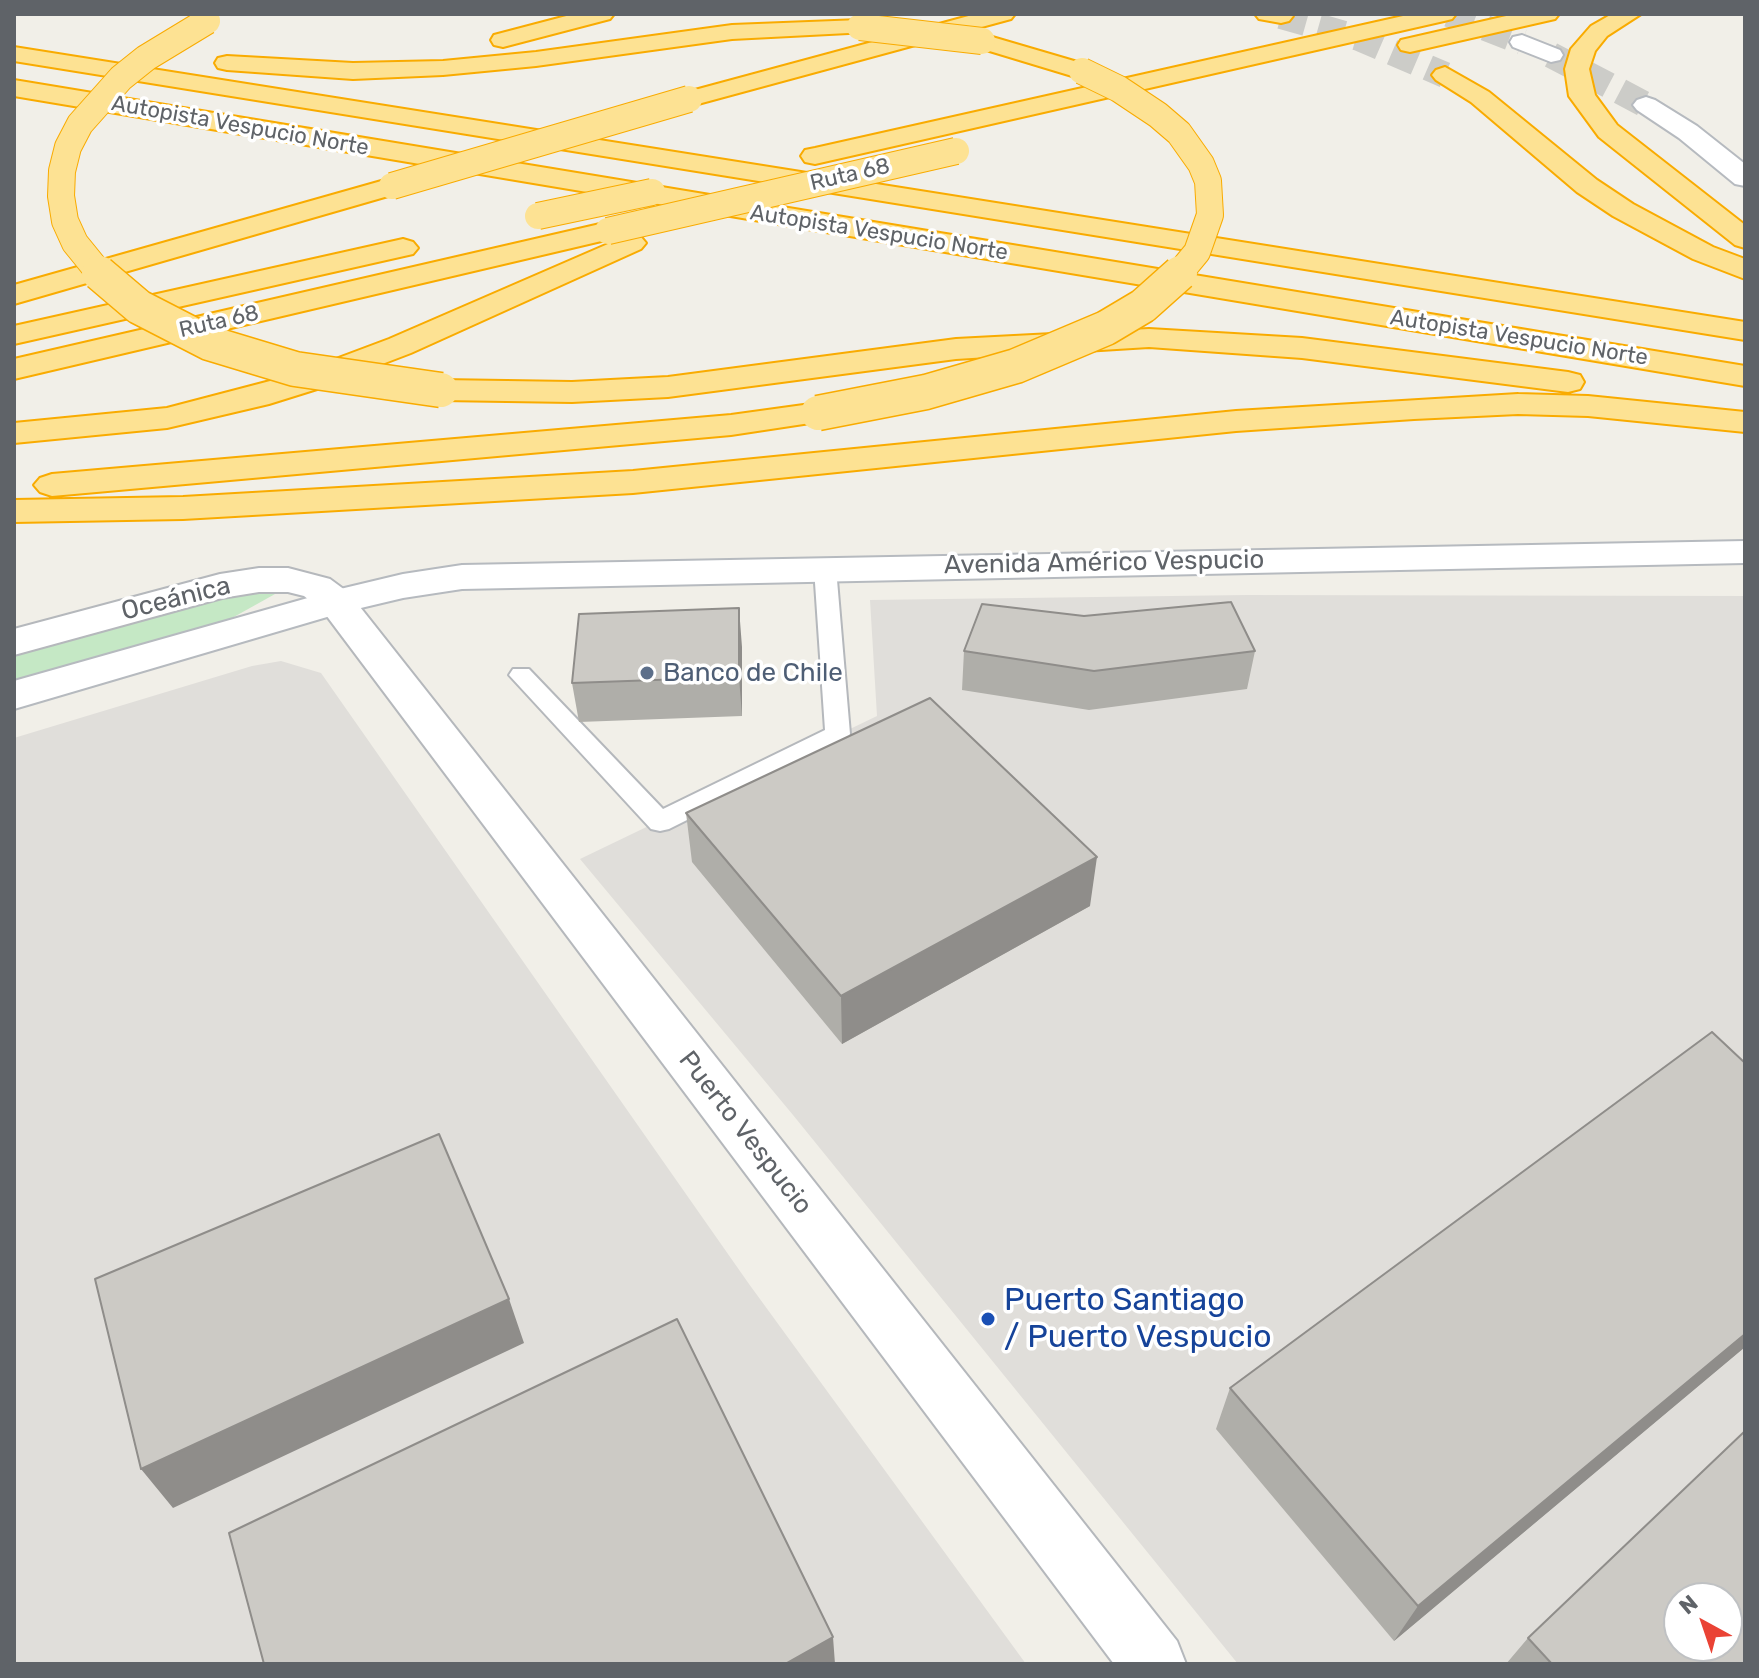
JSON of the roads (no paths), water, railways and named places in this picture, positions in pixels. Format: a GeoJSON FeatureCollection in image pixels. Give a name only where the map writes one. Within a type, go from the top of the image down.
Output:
{"type":"FeatureCollection","features":[{"type":"Feature","properties":{"kind":"highway"},"geometry":{"type":"LineString","coordinates":[[271,65],[358,62],[439,52],[512,38],[602,14]]}},
{"type":"Feature","properties":{"kind":"highway"},"geometry":{"type":"LineString","coordinates":[[14,295],[689,99],[1003,14]]}},
{"type":"Feature","properties":{"kind":"highway","name":"Ruta 68"},"geometry":{"type":"LineString","coordinates":[[509,223],[1444,14]]}},
{"type":"Feature","properties":{"kind":"highway","name":"Ruta 68"},"geometry":{"type":"LineString","coordinates":[[14,369],[620,237],[739,200],[1547,14]]}},
{"type":"Feature","properties":{"kind":"highway"},"geometry":{"type":"LineString","coordinates":[[1629,14],[1599,31],[1583,49],[1577,69],[1582,96],[1608,131],[1745,239]]}},
{"type":"Feature","properties":{"kind":"highway"},"geometry":{"type":"LineString","coordinates":[[214,18],[165,45],[121,78],[80,124],[68,147],[62,171],[61,196],[65,221],[75,243],[112,287],[150,313],[209,343],[311,372],[441,390],[559,392],[668,387],[956,349],[1149,338],[1302,348],[1745,404]]}},
{"type":"Feature","properties":{"kind":"highway"},"geometry":{"type":"LineString","coordinates":[[14,489],[731,425],[818,413],[926,392],[1040,357],[1106,328],[1143,306],[1183,271],[1197,252],[1210,215],[1208,181],[1201,164],[1179,133],[1158,115],[1119,89],[1082,71],[982,41],[860,27],[746,31],[536,59],[443,68],[353,71],[23,55]]}},
{"type":"Feature","properties":{"kind":"highway","name":"Autopista Vespucio Norte"},"geometry":{"type":"LineString","coordinates":[[23,55],[1745,331]]}},
{"type":"Feature","properties":{"kind":"highway"},"geometry":{"type":"LineString","coordinates":[[1445,75],[1480,97],[1587,186],[1623,210],[1675,239],[1745,270]]}},
{"type":"Feature","properties":{"kind":"highway","name":"Autopista Vespucio Norte"},"geometry":{"type":"LineString","coordinates":[[14,88],[1745,376]]}},
{"type":"Feature","properties":{"kind":"highway"},"geometry":{"type":"LineString","coordinates":[[14,433],[167,418],[281,390],[400,346],[620,237]]}},
{"type":"Feature","properties":{"kind":"highway","name":"Ruta 68"},"geometry":{"type":"LineString","coordinates":[[14,335],[424,243]]}},
{"type":"Feature","properties":{"kind":"highway"},"geometry":{"type":"LineString","coordinates":[[14,511],[183,508],[633,482],[1236,421],[1429,408],[1518,404],[1588,406],[1745,422]]}},
{"type":"Feature","properties":{"kind":"main road"},"geometry":{"type":"LineString","coordinates":[[1522,42],[1551,55]]}},
{"type":"Feature","properties":{"kind":"main road"},"geometry":{"type":"LineString","coordinates":[[1646,105],[1688,132],[1745,178]]}},
{"type":"Feature","properties":{"kind":"main road","name":"Avenida Américo Vespucio"},"geometry":{"type":"LineString","coordinates":[[462,577],[1745,552]]}},
{"type":"Feature","properties":{"kind":"main road","name":"Oceánica"},"geometry":{"type":"LineString","coordinates":[[14,695],[336,602],[403,586],[462,577]]}},
{"type":"Feature","properties":{"kind":"main road","name":"Oceánica"},"geometry":{"type":"LineString","coordinates":[[14,642],[220,586],[259,580],[288,580],[317,587],[336,602]]}},
{"type":"Feature","properties":{"kind":"main road","name":"Puerto Vespucio"},"geometry":{"type":"LineString","coordinates":[[336,602],[1154,1664]]}},
{"type":"Feature","properties":{"kind":"lane"},"geometry":{"type":"LineString","coordinates":[[521,675],[660,822],[838,734],[825,568]]}},
{"type":"Feature","properties":{"kind":"tunnel"},"geometry":{"type":"LineString","coordinates":[[1449,14],[1522,42]]}},
{"type":"Feature","properties":{"kind":"tunnel"},"geometry":{"type":"LineString","coordinates":[[1281,16],[1359,38],[1445,75]]}},
{"type":"Feature","properties":{"kind":"tunnel"},"geometry":{"type":"LineString","coordinates":[[1551,55],[1646,105]]}},
{"type":"Feature","properties":{"kind":"place","name":"Banco de Chile"},"geometry":{"type":"Point","coordinates":[647,673]}},
{"type":"Feature","properties":{"kind":"place","name":"Puerto Santiago / Puerto Vespucio"},"geometry":{"type":"Point","coordinates":[988,1319]}}]}
